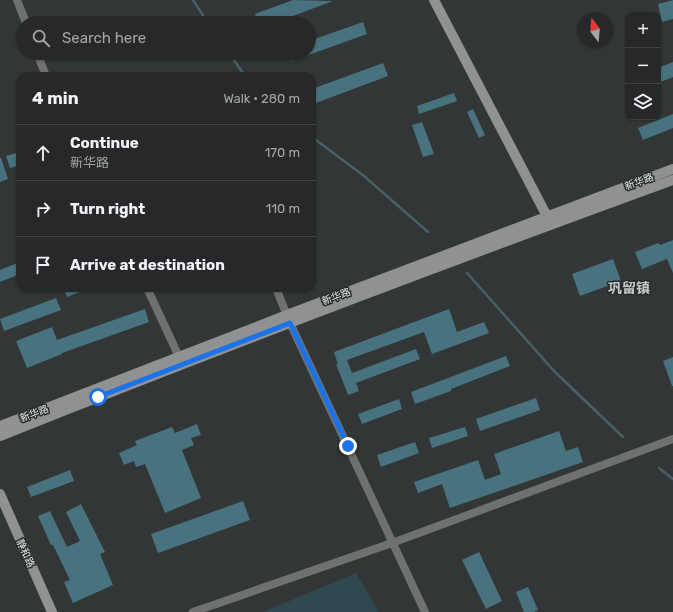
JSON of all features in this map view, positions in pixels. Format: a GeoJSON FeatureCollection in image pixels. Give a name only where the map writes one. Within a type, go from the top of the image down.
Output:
{"type":"FeatureCollection","features":[{"type":"Feature","properties":{"kind":"main road"},"geometry":{"type":"LineString","coordinates":[[434,0],[549,220]]}},
{"type":"Feature","properties":{"kind":"main road","name":"新华路"},"geometry":{"type":"LineString","coordinates":[[0,426],[181,360],[549,220],[673,169]]}},
{"type":"Feature","properties":{"kind":"main road","name":"新华路"},"geometry":{"type":"LineString","coordinates":[[549,220],[673,180]]}},
{"type":"Feature","properties":{"kind":"main road","name":"新华路"},"geometry":{"type":"LineString","coordinates":[[0,436],[181,360]]}},
{"type":"Feature","properties":{"kind":"main road","name":"静和路"},"geometry":{"type":"LineString","coordinates":[[0,494],[52,612]]}},
{"type":"Feature","properties":{"kind":"street"},"geometry":{"type":"LineString","coordinates":[[17,0],[23,16]]}},
{"type":"Feature","properties":{"kind":"street"},"geometry":{"type":"LineString","coordinates":[[40,60],[44,72]]}},
{"type":"Feature","properties":{"kind":"street"},"geometry":{"type":"LineString","coordinates":[[149,292],[181,360]]}},
{"type":"Feature","properties":{"kind":"street"},"geometry":{"type":"LineString","coordinates":[[278,292],[425,612]]}},
{"type":"Feature","properties":{"kind":"street"},"geometry":{"type":"LineString","coordinates":[[193,612],[392,543],[673,439]]}},
{"type":"Feature","properties":{"kind":"shaded area"},"geometry":{"type":"Polygon","coordinates":[[[356,573],[379,612],[263,612],[356,573]]]}},
{"type":"Feature","properties":{"kind":"building"},"geometry":{"type":"Polygon","coordinates":[[[293,0],[333,1],[293,16],[256,16],[255,14],[293,0]]]}},
{"type":"Feature","properties":{"kind":"building"},"geometry":{"type":"Polygon","coordinates":[[[673,0],[673,19],[662,22],[658,4],[673,0]]]}},
{"type":"Feature","properties":{"kind":"building"},"geometry":{"type":"Polygon","coordinates":[[[363,22],[367,34],[316,52],[316,39],[363,22]]]}},
{"type":"Feature","properties":{"kind":"building"},"geometry":{"type":"Polygon","coordinates":[[[673,62],[673,77],[661,82],[661,67],[673,62]]]}},
{"type":"Feature","properties":{"kind":"building"},"geometry":{"type":"Polygon","coordinates":[[[383,63],[388,76],[316,103],[316,88],[383,63]]]}},
{"type":"Feature","properties":{"kind":"building"},"geometry":{"type":"Polygon","coordinates":[[[454,93],[457,101],[419,114],[417,106],[454,93]]]}},
{"type":"Feature","properties":{"kind":"building"},"geometry":{"type":"Polygon","coordinates":[[[473,109],[485,135],[479,138],[467,112],[473,109]]]}},
{"type":"Feature","properties":{"kind":"building"},"geometry":{"type":"Polygon","coordinates":[[[673,114],[673,128],[643,140],[638,128],[673,114]]]}},
{"type":"Feature","properties":{"kind":"building"},"geometry":{"type":"Polygon","coordinates":[[[422,122],[434,154],[423,157],[412,125],[422,122]]]}},
{"type":"Feature","properties":{"kind":"building"},"geometry":{"type":"Polygon","coordinates":[[[16,153],[16,166],[10,168],[6,156],[16,153]]]}},
{"type":"Feature","properties":{"kind":"building"},"geometry":{"type":"Polygon","coordinates":[[[0,158],[8,179],[0,182],[0,158]]]}},
{"type":"Feature","properties":{"kind":"building"},"geometry":{"type":"Polygon","coordinates":[[[673,240],[673,273],[667,259],[642,269],[635,252],[658,243],[660,245],[673,240]]]}},
{"type":"Feature","properties":{"kind":"building"},"geometry":{"type":"Polygon","coordinates":[[[613,259],[621,281],[580,296],[572,274],[613,259]]]}},
{"type":"Feature","properties":{"kind":"building"},"geometry":{"type":"Polygon","coordinates":[[[16,264],[16,276],[0,282],[0,270],[16,264]]]}},
{"type":"Feature","properties":{"kind":"building"},"geometry":{"type":"Polygon","coordinates":[[[65,292],[80,292],[67,297],[65,292]]]}},
{"type":"Feature","properties":{"kind":"building"},"geometry":{"type":"Polygon","coordinates":[[[56,298],[61,310],[4,331],[0,319],[56,298]]]}},
{"type":"Feature","properties":{"kind":"building"},"geometry":{"type":"Polygon","coordinates":[[[145,309],[149,322],[62,353],[27,368],[16,341],[52,327],[57,340],[145,309]]]}},
{"type":"Feature","properties":{"kind":"building"},"geometry":{"type":"Polygon","coordinates":[[[449,309],[457,332],[484,322],[489,333],[432,354],[424,332],[347,360],[352,373],[416,349],[420,359],[356,383],[359,391],[348,395],[336,364],[338,364],[334,352],[449,309]]]}},
{"type":"Feature","properties":{"kind":"building"},"geometry":{"type":"Polygon","coordinates":[[[506,356],[510,366],[451,389],[451,391],[415,404],[411,392],[506,356]]]}},
{"type":"Feature","properties":{"kind":"building"},"geometry":{"type":"Polygon","coordinates":[[[673,357],[673,386],[672,386],[663,361],[673,357]]]}},
{"type":"Feature","properties":{"kind":"building"},"geometry":{"type":"Polygon","coordinates":[[[536,398],[540,410],[480,431],[476,419],[536,398]]]}},
{"type":"Feature","properties":{"kind":"building"},"geometry":{"type":"Polygon","coordinates":[[[399,399],[402,409],[362,424],[358,414],[399,399]]]}},
{"type":"Feature","properties":{"kind":"building"},"geometry":{"type":"Polygon","coordinates":[[[197,424],[201,435],[191,438],[194,445],[182,450],[201,498],[165,513],[145,464],[136,467],[134,461],[124,465],[119,453],[137,445],[135,441],[172,427],[175,433],[197,424]]]}},
{"type":"Feature","properties":{"kind":"building"},"geometry":{"type":"Polygon","coordinates":[[[465,427],[468,436],[432,448],[429,438],[465,427]]]}},
{"type":"Feature","properties":{"kind":"building"},"geometry":{"type":"Polygon","coordinates":[[[559,431],[566,451],[578,447],[583,462],[450,508],[442,484],[418,493],[414,482],[478,460],[485,480],[501,474],[494,454],[559,431]]]}},
{"type":"Feature","properties":{"kind":"building"},"geometry":{"type":"Polygon","coordinates":[[[415,442],[419,453],[381,467],[377,455],[415,442]]]}},
{"type":"Feature","properties":{"kind":"building"},"geometry":{"type":"Polygon","coordinates":[[[70,470],[74,481],[31,497],[27,487],[70,470]]]}},
{"type":"Feature","properties":{"kind":"building"},"geometry":{"type":"Polygon","coordinates":[[[243,501],[250,520],[158,553],[151,534],[243,501]]]}},
{"type":"Feature","properties":{"kind":"building"},"geometry":{"type":"Polygon","coordinates":[[[81,504],[105,552],[100,554],[113,585],[73,603],[64,582],[70,580],[53,545],[51,545],[38,516],[50,511],[67,547],[80,541],[66,512],[81,504]]]}},
{"type":"Feature","properties":{"kind":"building"},"geometry":{"type":"Polygon","coordinates":[[[479,552],[502,601],[486,609],[462,560],[479,552]]]}},
{"type":"Feature","properties":{"kind":"building"},"geometry":{"type":"Polygon","coordinates":[[[528,587],[538,610],[534,612],[524,612],[516,592],[528,587]]]}},
{"type":"Feature","properties":{"kind":"waterway"},"geometry":{"type":"LineString","coordinates":[[193,0],[203,16]]}},
{"type":"Feature","properties":{"kind":"waterway"},"geometry":{"type":"LineString","coordinates":[[234,60],[242,72]]}},
{"type":"Feature","properties":{"kind":"waterway"},"geometry":{"type":"LineString","coordinates":[[316,140],[364,176],[428,232]]}},
{"type":"Feature","properties":{"kind":"waterway"},"geometry":{"type":"LineString","coordinates":[[467,273],[554,371],[623,437]]}},
{"type":"Feature","properties":{"kind":"waterway"},"geometry":{"type":"LineString","coordinates":[[659,468],[673,479]]}},
{"type":"Feature","properties":{"kind":"district","name":"巩留镇"},"geometry":{"type":"Point","coordinates":[629,288]}},
{"type":"Feature","properties":{"kind":"route"},"geometry":{"type":"LineString","coordinates":[[98,397],[290,323],[348,446]]}}]}
